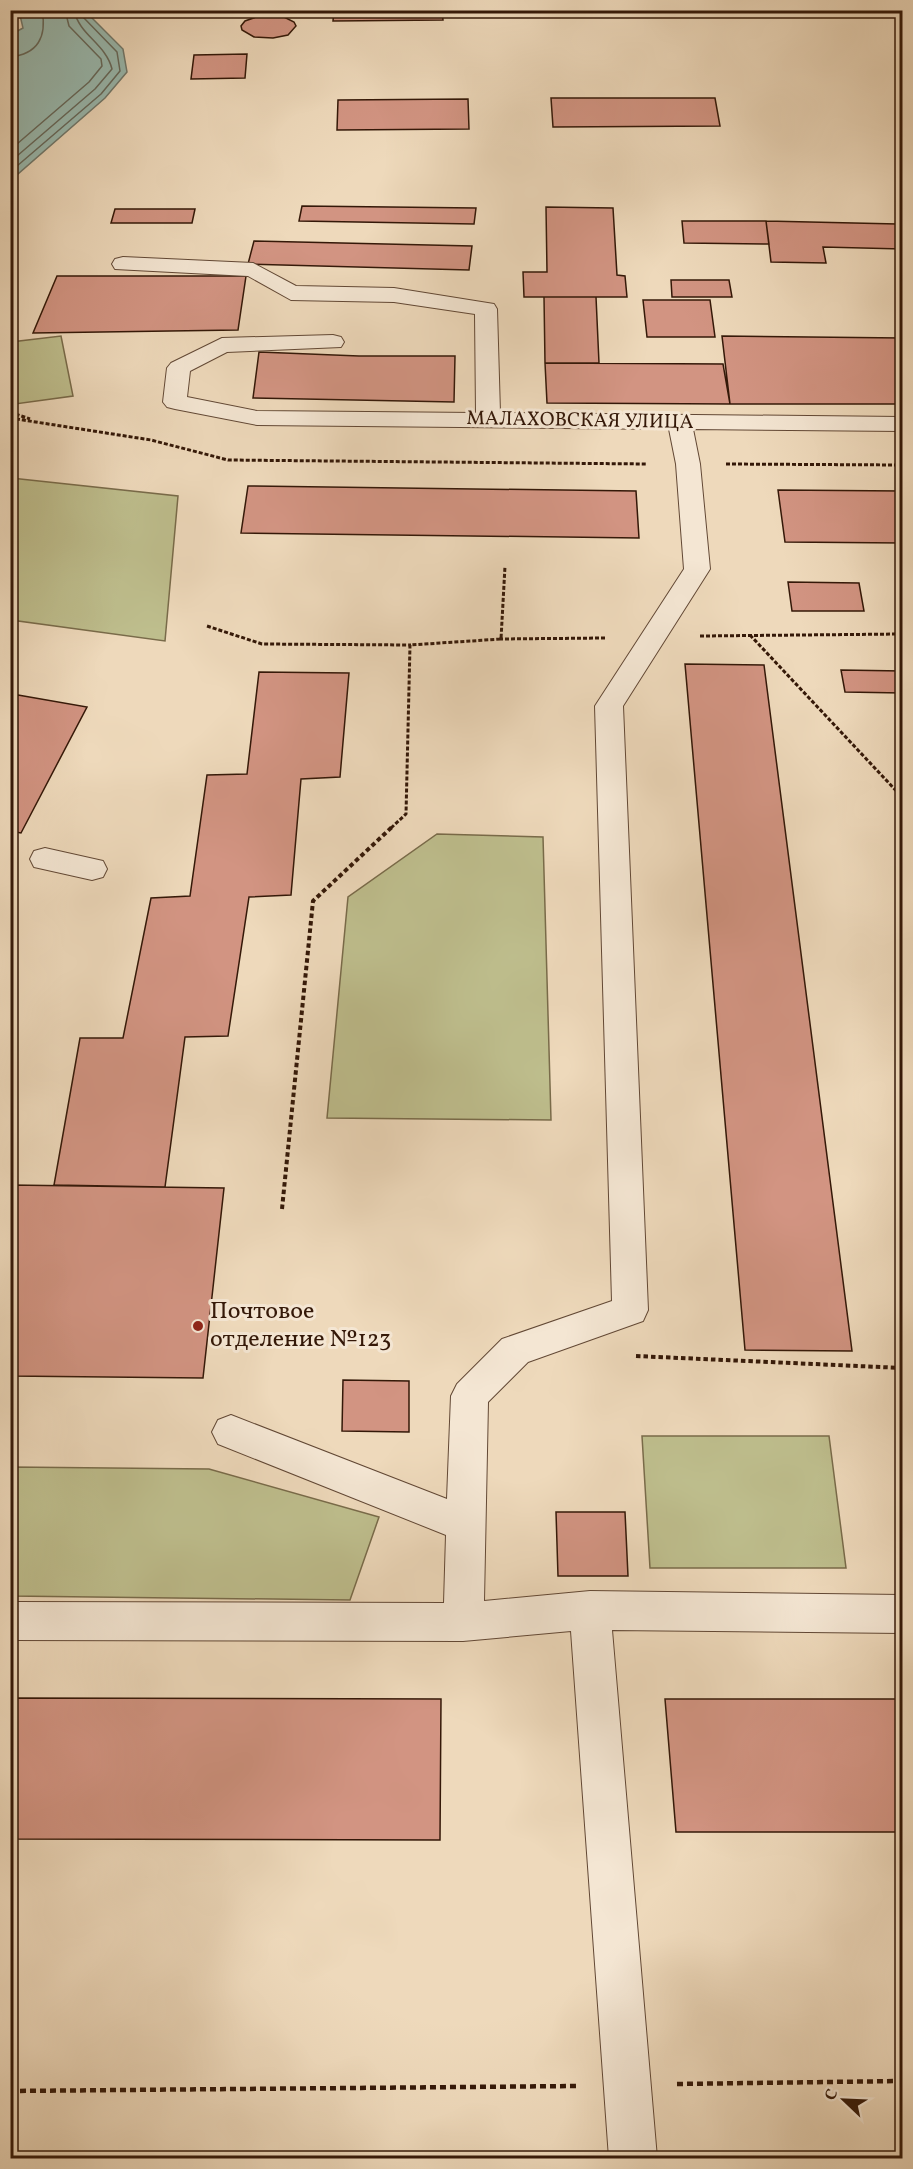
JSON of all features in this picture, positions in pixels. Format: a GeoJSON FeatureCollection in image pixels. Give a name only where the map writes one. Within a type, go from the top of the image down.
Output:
{"type":"FeatureCollection","features":[{"type":"Feature","properties":{"kind":"street"},"geometry":{"type":"LineString","coordinates":[[123,264],[253,270],[291,293],[394,295],[486,309],[489,403],[487,420]]}},
{"type":"Feature","properties":{"kind":"street","name":"МАЛАХОВСКАЯ УЛИЦА"},"geometry":{"type":"LineString","coordinates":[[333,342],[222,345],[179,368],[175,402],[257,418],[903,424]]}},
{"type":"Feature","properties":{"kind":"street"},"geometry":{"type":"LineString","coordinates":[[462,1622],[470,1396],[515,1350],[630,1310],[609,706],[697,569],[688,464],[680,422]]}},
{"type":"Feature","properties":{"kind":"street"},"geometry":{"type":"LineString","coordinates":[[45,859],[92,869]]}},
{"type":"Feature","properties":{"kind":"street"},"geometry":{"type":"LineString","coordinates":[[231,1432],[464,1524]]}},
{"type":"Feature","properties":{"kind":"street"},"geometry":{"type":"LineString","coordinates":[[590,1610],[633,2158]]}},
{"type":"Feature","properties":{"kind":"street"},"geometry":{"type":"LineString","coordinates":[[10,1621],[462,1622],[590,1610],[903,1614]]}},
{"type":"Feature","properties":{"kind":"path"},"geometry":{"type":"LineString","coordinates":[[10,412],[40,423]]}},
{"type":"Feature","properties":{"kind":"path"},"geometry":{"type":"LineString","coordinates":[[10,418],[152,440],[228,460],[903,465]]}},
{"type":"Feature","properties":{"kind":"path"},"geometry":{"type":"LineString","coordinates":[[501,639],[505,566]]}},
{"type":"Feature","properties":{"kind":"path"},"geometry":{"type":"LineString","coordinates":[[207,626],[262,644],[410,645],[501,639],[750,634],[903,634]]}},
{"type":"Feature","properties":{"kind":"path"},"geometry":{"type":"LineString","coordinates":[[750,634],[902,797]]}},
{"type":"Feature","properties":{"kind":"path"},"geometry":{"type":"LineString","coordinates":[[282,1209],[313,901],[406,813],[410,645]]}},
{"type":"Feature","properties":{"kind":"path"},"geometry":{"type":"LineString","coordinates":[[632,1355],[903,1368]]}},
{"type":"Feature","properties":{"kind":"path"},"geometry":{"type":"LineString","coordinates":[[10,2091],[628,2086],[903,2081]]}},
{"type":"Feature","properties":{"kind":"green space"},"geometry":{"type":"Polygon","coordinates":[[[61,336],[73,396],[15,404],[11,380],[11,342],[61,336]]]}},
{"type":"Feature","properties":{"kind":"green space"},"geometry":{"type":"Polygon","coordinates":[[[11,478],[178,496],[165,641],[11,620],[11,478]]]}},
{"type":"Feature","properties":{"kind":"green space"},"geometry":{"type":"Polygon","coordinates":[[[437,834],[543,837],[551,1120],[327,1118],[348,897],[437,834]]]}},
{"type":"Feature","properties":{"kind":"green space"},"geometry":{"type":"Polygon","coordinates":[[[642,1436],[829,1436],[846,1568],[650,1568],[642,1436]]]}},
{"type":"Feature","properties":{"kind":"green space"},"geometry":{"type":"Polygon","coordinates":[[[11,1467],[209,1469],[379,1517],[350,1600],[11,1596],[11,1467]]]}},
{"type":"Feature","properties":{"kind":"water"},"geometry":{"type":"Polygon","coordinates":[[[19,11],[85,11],[123,49],[127,72],[105,98],[11,180],[10,35],[23,28],[19,11]]]}},
{"type":"Feature","properties":{"kind":"building"},"geometry":{"type":"Polygon","coordinates":[[[334,10],[442,10],[443,20],[333,21],[334,10]]]}},
{"type":"Feature","properties":{"kind":"building"},"geometry":{"type":"Polygon","coordinates":[[[262,15],[280,15],[294,22],[296,26],[288,35],[273,38],[254,37],[242,30],[241,26],[245,21],[262,15]]]}},
{"type":"Feature","properties":{"kind":"building"},"geometry":{"type":"Polygon","coordinates":[[[247,54],[245,78],[191,79],[194,55],[247,54]]]}},
{"type":"Feature","properties":{"kind":"building"},"geometry":{"type":"Polygon","coordinates":[[[551,98],[715,98],[720,126],[553,127],[551,98]]]}},
{"type":"Feature","properties":{"kind":"building"},"geometry":{"type":"Polygon","coordinates":[[[468,99],[469,129],[337,130],[338,100],[468,99]]]}},
{"type":"Feature","properties":{"kind":"building"},"geometry":{"type":"Polygon","coordinates":[[[302,206],[476,208],[474,224],[299,221],[302,206]]]}},
{"type":"Feature","properties":{"kind":"building"},"geometry":{"type":"Polygon","coordinates":[[[546,207],[613,208],[617,275],[625,276],[627,297],[524,297],[523,272],[547,272],[546,207]]]}},
{"type":"Feature","properties":{"kind":"building"},"geometry":{"type":"Polygon","coordinates":[[[115,209],[195,209],[192,223],[111,223],[115,209]]]}},
{"type":"Feature","properties":{"kind":"building"},"geometry":{"type":"Polygon","coordinates":[[[682,221],[766,221],[769,244],[684,243],[682,221]]]}},
{"type":"Feature","properties":{"kind":"building"},"geometry":{"type":"Polygon","coordinates":[[[766,221],[897,224],[902,249],[823,247],[826,263],[771,262],[766,221]]]}},
{"type":"Feature","properties":{"kind":"building"},"geometry":{"type":"Polygon","coordinates":[[[254,241],[472,246],[469,270],[248,264],[254,241]]]}},
{"type":"Feature","properties":{"kind":"building"},"geometry":{"type":"Polygon","coordinates":[[[57,276],[246,276],[238,330],[33,333],[57,276]]]}},
{"type":"Feature","properties":{"kind":"building"},"geometry":{"type":"Polygon","coordinates":[[[671,280],[729,280],[732,297],[672,297],[671,280]]]}},
{"type":"Feature","properties":{"kind":"building"},"geometry":{"type":"Polygon","coordinates":[[[544,297],[596,297],[599,363],[545,363],[544,297]]]}},
{"type":"Feature","properties":{"kind":"building"},"geometry":{"type":"Polygon","coordinates":[[[643,300],[710,300],[715,337],[647,337],[643,300]]]}},
{"type":"Feature","properties":{"kind":"building"},"geometry":{"type":"Polygon","coordinates":[[[722,336],[902,338],[902,404],[730,404],[722,336]]]}},
{"type":"Feature","properties":{"kind":"building"},"geometry":{"type":"Polygon","coordinates":[[[259,352],[359,356],[455,356],[454,402],[253,398],[259,352]]]}},
{"type":"Feature","properties":{"kind":"building"},"geometry":{"type":"Polygon","coordinates":[[[545,363],[723,364],[730,404],[547,403],[545,363]]]}},
{"type":"Feature","properties":{"kind":"building"},"geometry":{"type":"Polygon","coordinates":[[[248,486],[636,491],[639,538],[241,533],[248,486]]]}},
{"type":"Feature","properties":{"kind":"building"},"geometry":{"type":"Polygon","coordinates":[[[778,490],[902,491],[902,543],[785,542],[778,490]]]}},
{"type":"Feature","properties":{"kind":"building"},"geometry":{"type":"Polygon","coordinates":[[[788,582],[859,583],[864,611],[792,611],[788,582]]]}},
{"type":"Feature","properties":{"kind":"building"},"geometry":{"type":"Polygon","coordinates":[[[685,664],[764,665],[852,1351],[745,1350],[685,664]]]}},
{"type":"Feature","properties":{"kind":"building"},"geometry":{"type":"Polygon","coordinates":[[[841,670],[902,671],[902,693],[845,692],[841,670]]]}},
{"type":"Feature","properties":{"kind":"building"},"geometry":{"type":"Polygon","coordinates":[[[259,672],[349,673],[340,777],[301,779],[291,895],[249,897],[228,1036],[185,1037],[165,1187],[54,1185],[80,1038],[123,1038],[151,898],[190,896],[207,775],[247,774],[259,672]]]}},
{"type":"Feature","properties":{"kind":"building"},"geometry":{"type":"Polygon","coordinates":[[[18,695],[87,707],[21,833],[10,831],[10,709],[18,695]]]}},
{"type":"Feature","properties":{"kind":"building"},"geometry":{"type":"Polygon","coordinates":[[[10,1185],[224,1188],[203,1378],[10,1376],[10,1185]]]}},
{"type":"Feature","properties":{"kind":"building"},"geometry":{"type":"Polygon","coordinates":[[[343,1380],[409,1381],[409,1432],[342,1431],[343,1380]]]}},
{"type":"Feature","properties":{"kind":"building"},"geometry":{"type":"Polygon","coordinates":[[[556,1512],[625,1512],[628,1576],[558,1576],[556,1512]]]}},
{"type":"Feature","properties":{"kind":"building"},"geometry":{"type":"Polygon","coordinates":[[[10,1698],[441,1699],[440,1840],[10,1839],[10,1698]]]}},
{"type":"Feature","properties":{"kind":"building"},"geometry":{"type":"Polygon","coordinates":[[[665,1699],[902,1699],[902,1832],[676,1832],[665,1699]]]}},
{"type":"Feature","properties":{"kind":"place","name":"Почтовое отделение №123"},"geometry":{"type":"Point","coordinates":[198,1326]}}]}
